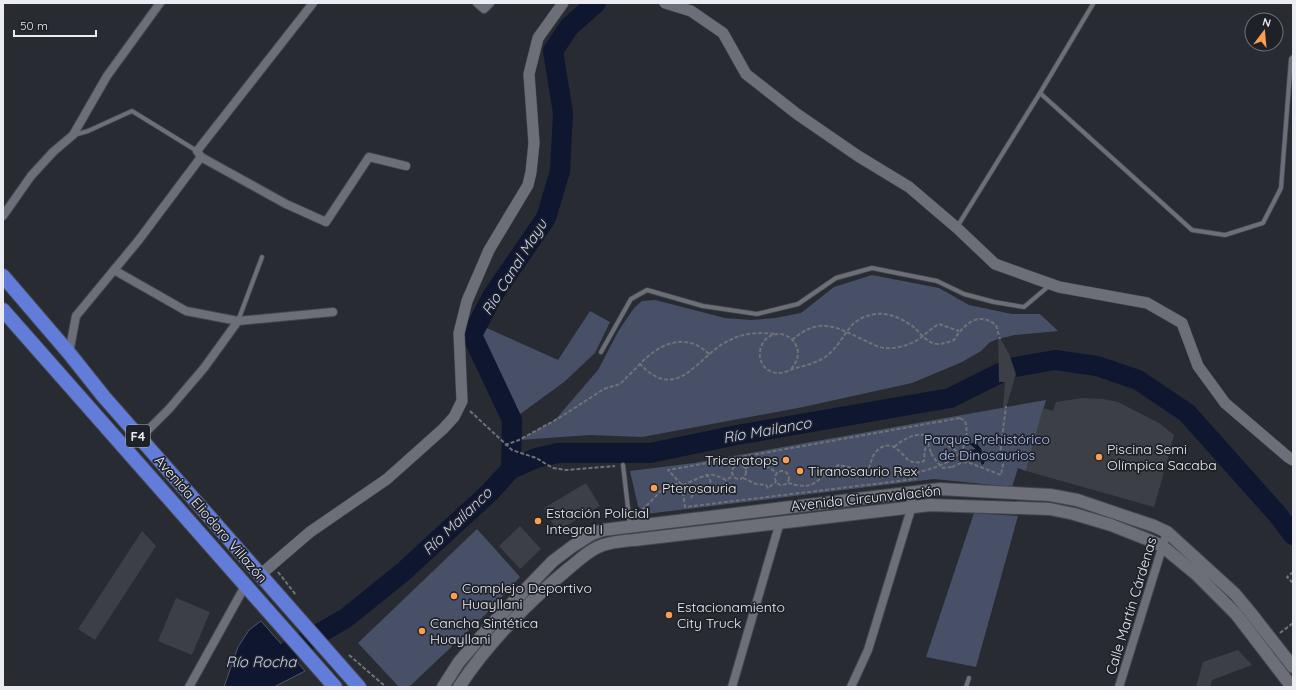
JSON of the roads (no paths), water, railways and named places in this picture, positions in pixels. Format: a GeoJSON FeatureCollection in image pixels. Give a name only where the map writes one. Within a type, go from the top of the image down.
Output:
{"type":"FeatureCollection","features":[{"type":"Feature","properties":{"kind":"highway","name":"Avenida Eliodoro Villazón"},"geometry":{"type":"LineString","coordinates":[[3,276],[69,353],[104,397],[359,687]]}},
{"type":"Feature","properties":{"kind":"highway","name":"Avenida Eliodoro Villazón"},"geometry":{"type":"LineString","coordinates":[[3,299],[64,372],[90,409]]}},
{"type":"Feature","properties":{"kind":"highway","name":"Avenida Eliodoro Villazón"},"geometry":{"type":"LineString","coordinates":[[3,310],[335,687]]}},
{"type":"Feature","properties":{"kind":"highway","name":"Avenida Eliodoro Villazón"},"geometry":{"type":"LineString","coordinates":[[3,320],[57,378],[90,409]]}},
{"type":"Feature","properties":{"kind":"main road","name":"Avenida Circunvalación"},"geometry":{"type":"LineString","coordinates":[[443,687],[459,662],[491,625],[553,561],[565,551],[592,534],[603,530],[940,489],[1050,495],[1077,500],[1154,526],[1167,532],[1235,594],[1293,667]]}},
{"type":"Feature","properties":{"kind":"main road","name":"Avenida Circunvalación"},"geometry":{"type":"LineString","coordinates":[[459,687],[484,652],[545,588],[575,563],[598,547],[607,544],[634,540],[930,505],[1050,509],[1074,514],[1111,525],[1162,546],[1196,574],[1236,614],[1292,687]]}},
{"type":"Feature","properties":{"kind":"street"},"geometry":{"type":"LineString","coordinates":[[3,216],[31,176],[53,152],[73,136],[107,76],[160,3]]}},
{"type":"Feature","properties":{"kind":"street"},"geometry":{"type":"LineString","coordinates":[[69,353],[76,316],[138,240],[199,154],[313,3]]}},
{"type":"Feature","properties":{"kind":"street"},"geometry":{"type":"LineString","coordinates":[[477,3],[484,9],[490,3]]}},
{"type":"Feature","properties":{"kind":"street"},"geometry":{"type":"LineString","coordinates":[[260,575],[310,532],[387,479],[443,429],[454,417],[462,401],[460,333],[467,301],[489,250],[528,185],[534,143],[529,74],[538,38],[563,3]]}},
{"type":"Feature","properties":{"kind":"street"},"geometry":{"type":"LineString","coordinates":[[665,3],[691,11],[722,33],[746,74],[797,114],[858,156],[909,187],[957,228],[995,264],[1050,284],[1090,294],[1147,303],[1182,323],[1198,366],[1225,403],[1293,460]]}},
{"type":"Feature","properties":{"kind":"street"},"geometry":{"type":"LineString","coordinates":[[199,154],[286,204],[326,222],[369,157],[406,166]]}},
{"type":"Feature","properties":{"kind":"street"},"geometry":{"type":"LineString","coordinates":[[114,270],[186,311],[238,321],[334,312]]}},
{"type":"Feature","properties":{"kind":"street"},"geometry":{"type":"LineString","coordinates":[[140,438],[169,409],[204,368],[238,321]]}},
{"type":"Feature","properties":{"kind":"street"},"geometry":{"type":"LineString","coordinates":[[851,687],[868,650],[912,506],[910,492]]}},
{"type":"Feature","properties":{"kind":"street"},"geometry":{"type":"LineString","coordinates":[[1018,508],[1020,494]]}},
{"type":"Feature","properties":{"kind":"street"},"geometry":{"type":"LineString","coordinates":[[732,687],[780,522]]}},
{"type":"Feature","properties":{"kind":"street"},"geometry":{"type":"LineString","coordinates":[[631,527],[634,540]]}},
{"type":"Feature","properties":{"kind":"street","name":"Calle Martín Cárdenas"},"geometry":{"type":"LineString","coordinates":[[1119,687],[1167,532]]}},
{"type":"Feature","properties":{"kind":"street"},"geometry":{"type":"LineString","coordinates":[[565,551],[575,563]]}},
{"type":"Feature","properties":{"kind":"street"},"geometry":{"type":"LineString","coordinates":[[189,687],[245,586]]}},
{"type":"Feature","properties":{"kind":"lane"},"geometry":{"type":"LineString","coordinates":[[957,228],[1093,4]]}},
{"type":"Feature","properties":{"kind":"lane"},"geometry":{"type":"LineString","coordinates":[[1040,93],[1192,230],[1225,236],[1263,223],[1281,188],[1291,59],[1293,57]]}},
{"type":"Feature","properties":{"kind":"lane"},"geometry":{"type":"LineString","coordinates":[[73,136],[88,131],[132,111],[199,154]]}},
{"type":"Feature","properties":{"kind":"lane"},"geometry":{"type":"LineString","coordinates":[[238,321],[262,257]]}},
{"type":"Feature","properties":{"kind":"lane"},"geometry":{"type":"LineString","coordinates":[[601,352],[631,299],[646,290],[703,306],[758,314],[798,304],[836,278],[872,268],[937,281],[964,294],[994,302],[1024,307],[1050,284]]}},
{"type":"Feature","properties":{"kind":"lane"},"geometry":{"type":"LineString","coordinates":[[622,466],[631,527]]}},
{"type":"Feature","properties":{"kind":"lane"},"geometry":{"type":"LineString","coordinates":[[966,687],[969,678]]}},
{"type":"Feature","properties":{"kind":"water"},"geometry":{"type":"Polygon","coordinates":[[[976,442],[982,449],[985,463],[982,466],[980,462],[981,458],[978,461],[973,462],[973,456],[977,455],[976,453],[973,455],[968,453],[972,449],[975,449],[969,444],[976,442]]]}},
{"type":"Feature","properties":{"kind":"water","name":"Río Rocha"},"geometry":{"type":"Polygon","coordinates":[[[261,621],[305,671],[274,687],[224,687],[238,647],[249,630],[261,621]]]}},
{"type":"Feature","properties":{"kind":"waterway","name":"Rio Canal Mayu"},"geometry":{"type":"LineString","coordinates":[[511,469],[512,420],[472,335],[493,295],[546,218],[560,171],[563,113],[553,51],[569,27],[596,3]]}},
{"type":"Feature","properties":{"kind":"waterway","name":"Río Mailanco"},"geometry":{"type":"LineString","coordinates":[[246,687],[253,678],[275,659],[346,618],[403,572],[489,493],[511,469],[536,458],[558,453],[650,453],[737,435],[950,398],[1010,368],[1055,360],[1097,366],[1138,380],[1187,413],[1278,515],[1293,535]]}},
{"type":"Feature","properties":{"kind":"place","name":"Piscina Semi Olímpica Sacaba"},"geometry":{"type":"Point","coordinates":[1099,457]}},
{"type":"Feature","properties":{"kind":"place","name":"Triceratops"},"geometry":{"type":"Point","coordinates":[786,460]}},
{"type":"Feature","properties":{"kind":"place","name":"Tiranosaurio Rex"},"geometry":{"type":"Point","coordinates":[800,471]}},
{"type":"Feature","properties":{"kind":"place","name":"Pterosauria"},"geometry":{"type":"Point","coordinates":[654,488]}},
{"type":"Feature","properties":{"kind":"place","name":"Estación Policial Integral I"},"geometry":{"type":"Point","coordinates":[538,521]}},
{"type":"Feature","properties":{"kind":"place","name":"Complejo Deportivo Huayllani"},"geometry":{"type":"Point","coordinates":[454,596]}},
{"type":"Feature","properties":{"kind":"place","name":"Estacionamiento City Truck"},"geometry":{"type":"Point","coordinates":[669,615]}},
{"type":"Feature","properties":{"kind":"place","name":"Cancha Sintética Huayllani"},"geometry":{"type":"Point","coordinates":[422,631]}},
{"type":"Feature","properties":{"kind":"park label","name":"Parque Prehistórico de Dinosaurios"},"geometry":{"type":"Point","coordinates":[987,448]}}]}
